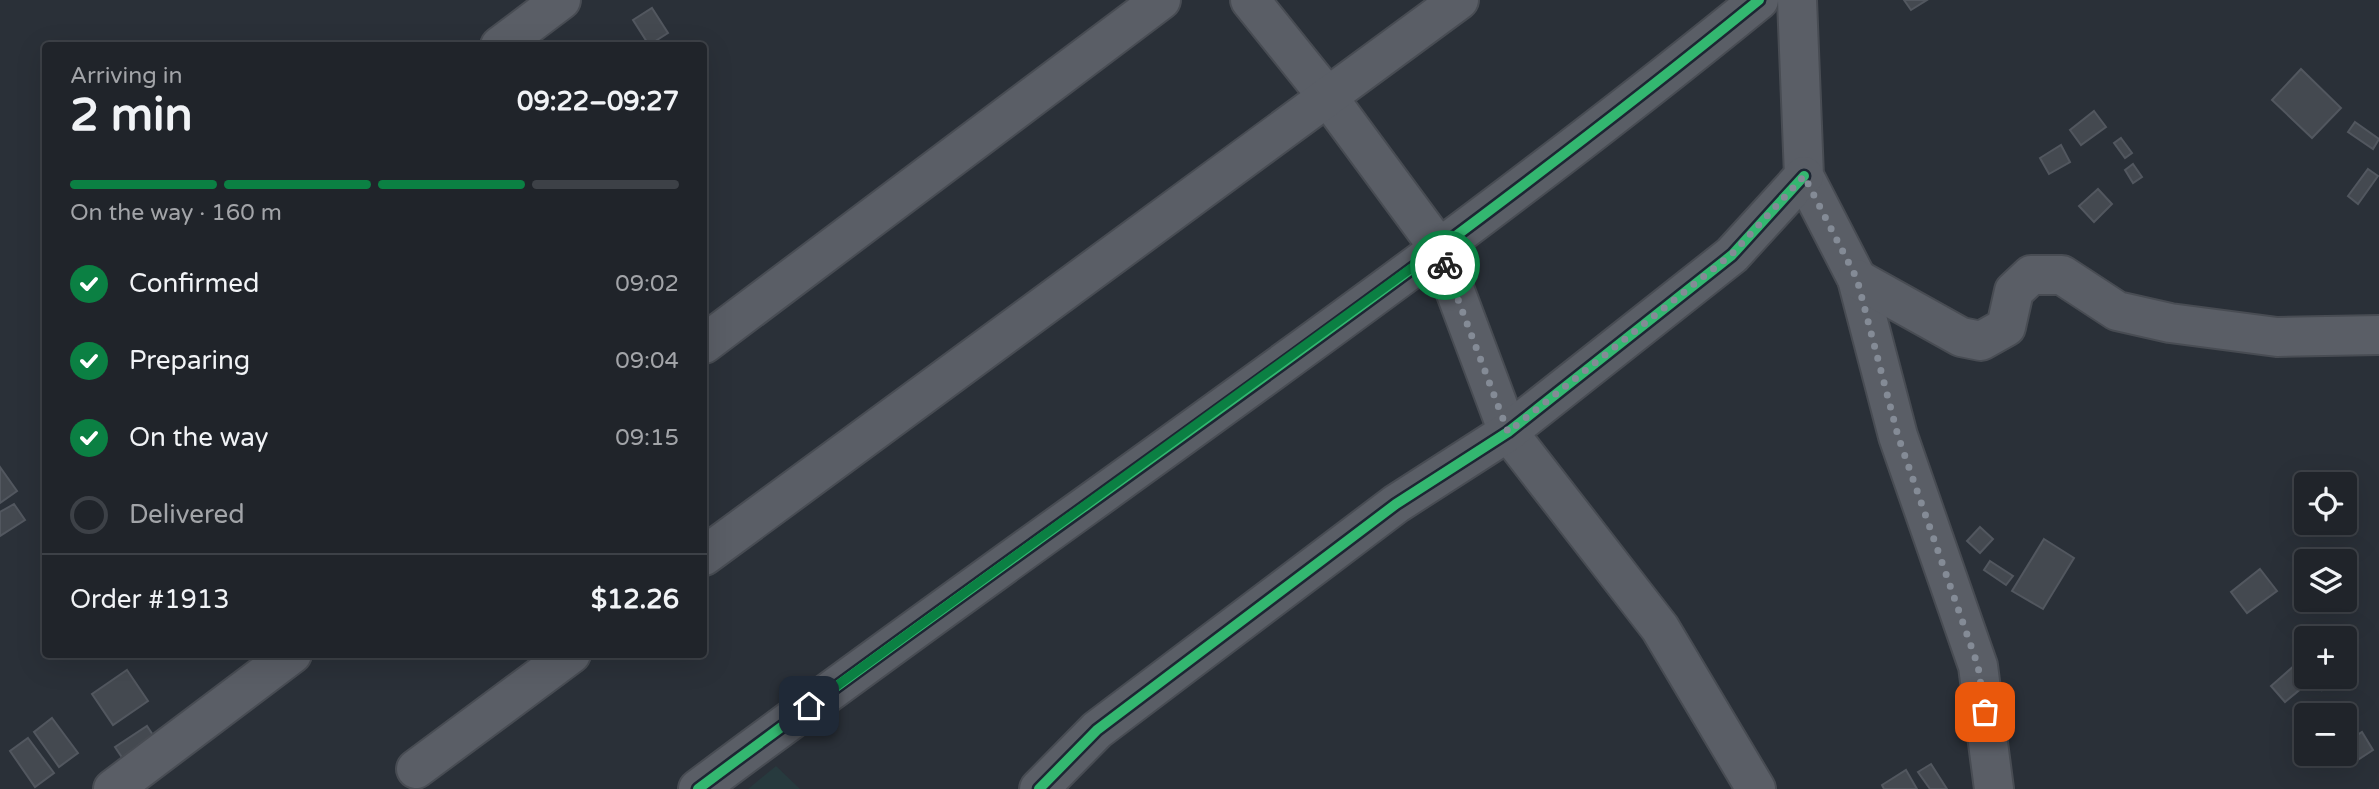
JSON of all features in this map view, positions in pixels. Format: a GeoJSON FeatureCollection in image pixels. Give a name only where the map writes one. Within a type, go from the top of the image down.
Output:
{"type":"FeatureCollection","features":[{"type":"Feature","properties":{"kind":"street"},"geometry":{"type":"LineString","coordinates":[[505,42],[561,0]]}},
{"type":"Feature","properties":{"kind":"street"},"geometry":{"type":"LineString","coordinates":[[707,342],[1161,0]]}},
{"type":"Feature","properties":{"kind":"street"},"geometry":{"type":"LineString","coordinates":[[1250,0],[1327,96],[1439,248],[1508,432],[1660,628],[1756,789]]}},
{"type":"Feature","properties":{"kind":"street"},"geometry":{"type":"LineString","coordinates":[[707,554],[1458,0]]}},
{"type":"Feature","properties":{"kind":"street"},"geometry":{"type":"LineString","coordinates":[[698,789],[1439,248],[1633,103],[1759,0]]}},
{"type":"Feature","properties":{"kind":"street"},"geometry":{"type":"LineString","coordinates":[[1797,0],[1804,176],[1857,279],[1898,436],[1978,666],[1994,789]]}},
{"type":"Feature","properties":{"kind":"street"},"geometry":{"type":"LineString","coordinates":[[1039,789],[1097,730],[1396,504],[1508,432],[1732,254],[1804,176]]}},
{"type":"Feature","properties":{"kind":"street"},"geometry":{"type":"LineString","coordinates":[[1857,279],[1961,337],[1981,341],[2006,327],[2014,292],[2031,275],[2062,275],[2117,311],[2170,323],[2277,337],[2379,335]]}},
{"type":"Feature","properties":{"kind":"street"},"geometry":{"type":"LineString","coordinates":[[113,789],[287,658]]}},
{"type":"Feature","properties":{"kind":"street"},"geometry":{"type":"LineString","coordinates":[[416,769],[566,658]]}},
{"type":"Feature","properties":{"kind":"green space"},"geometry":{"type":"Polygon","coordinates":[[[776,766],[800,789],[748,789],[776,766]]]}},
{"type":"Feature","properties":{"kind":"building"},"geometry":{"type":"Polygon","coordinates":[[[1904,0],[1927,0],[1911,10],[1904,0]]]}},
{"type":"Feature","properties":{"kind":"building"},"geometry":{"type":"Polygon","coordinates":[[[652,8],[668,33],[654,42],[647,42],[633,20],[652,8]]]}},
{"type":"Feature","properties":{"kind":"building"},"geometry":{"type":"Polygon","coordinates":[[[2301,69],[2341,108],[2312,138],[2272,100],[2301,69]]]}},
{"type":"Feature","properties":{"kind":"building"},"geometry":{"type":"Polygon","coordinates":[[[2094,111],[2106,127],[2081,145],[2070,130],[2094,111]]]}},
{"type":"Feature","properties":{"kind":"building"},"geometry":{"type":"Polygon","coordinates":[[[2355,122],[2379,139],[2373,149],[2348,132],[2355,122]]]}},
{"type":"Feature","properties":{"kind":"building"},"geometry":{"type":"Polygon","coordinates":[[[2121,138],[2132,153],[2125,158],[2114,143],[2121,138]]]}},
{"type":"Feature","properties":{"kind":"building"},"geometry":{"type":"Polygon","coordinates":[[[2061,145],[2070,162],[2049,174],[2040,158],[2061,145]]]}},
{"type":"Feature","properties":{"kind":"building"},"geometry":{"type":"Polygon","coordinates":[[[2133,164],[2142,177],[2133,183],[2125,170],[2133,164]]]}},
{"type":"Feature","properties":{"kind":"building"},"geometry":{"type":"Polygon","coordinates":[[[2368,169],[2378,176],[2358,204],[2348,196],[2368,169]]]}},
{"type":"Feature","properties":{"kind":"building"},"geometry":{"type":"Polygon","coordinates":[[[2098,189],[2112,204],[2094,222],[2079,206],[2098,189]]]}},
{"type":"Feature","properties":{"kind":"building"},"geometry":{"type":"Polygon","coordinates":[[[0,467],[17,491],[0,503],[0,467]]]}},
{"type":"Feature","properties":{"kind":"building"},"geometry":{"type":"Polygon","coordinates":[[[14,504],[25,520],[0,536],[0,512],[14,504]]]}},
{"type":"Feature","properties":{"kind":"building"},"geometry":{"type":"Polygon","coordinates":[[[1980,527],[1993,539],[1980,553],[1967,541],[1980,527]]]}},
{"type":"Feature","properties":{"kind":"building"},"geometry":{"type":"Polygon","coordinates":[[[2044,539],[2074,558],[2043,609],[2012,591],[2044,539]]]}},
{"type":"Feature","properties":{"kind":"building"},"geometry":{"type":"Polygon","coordinates":[[[1990,561],[2013,576],[2006,585],[1984,570],[1990,561]]]}},
{"type":"Feature","properties":{"kind":"building"},"geometry":{"type":"Polygon","coordinates":[[[2260,569],[2277,591],[2247,613],[2231,592],[2260,569]]]}},
{"type":"Feature","properties":{"kind":"building"},"geometry":{"type":"Polygon","coordinates":[[[2294,666],[2294,689],[2301,689],[2285,702],[2271,686],[2294,666]]]}},
{"type":"Feature","properties":{"kind":"building"},"geometry":{"type":"Polygon","coordinates":[[[127,670],[148,701],[113,725],[92,694],[127,670]]]}},
{"type":"Feature","properties":{"kind":"building"},"geometry":{"type":"Polygon","coordinates":[[[52,718],[78,753],[59,767],[34,732],[52,718]]]}},
{"type":"Feature","properties":{"kind":"building"},"geometry":{"type":"Polygon","coordinates":[[[147,726],[159,744],[127,765],[115,747],[147,726]]]}},
{"type":"Feature","properties":{"kind":"building"},"geometry":{"type":"Polygon","coordinates":[[[2362,732],[2373,750],[2357,760],[2357,735],[2362,732]]]}},
{"type":"Feature","properties":{"kind":"building"},"geometry":{"type":"Polygon","coordinates":[[[28,738],[54,773],[35,787],[10,751],[28,738]]]}},
{"type":"Feature","properties":{"kind":"building"},"geometry":{"type":"Polygon","coordinates":[[[1931,764],[1947,789],[1930,789],[1918,772],[1931,764]]]}},
{"type":"Feature","properties":{"kind":"building"},"geometry":{"type":"Polygon","coordinates":[[[1906,770],[1917,789],[1884,789],[1882,785],[1906,770]]]}},
{"type":"Feature","properties":{"kind":"cycle path"},"geometry":{"type":"LineString","coordinates":[[698,789],[1366,303],[1630,103],[1759,0]]}},
{"type":"Feature","properties":{"kind":"cycle path"},"geometry":{"type":"LineString","coordinates":[[1039,789],[1097,730],[1396,504],[1508,432],[1732,255],[1804,176]]}},
{"type":"Feature","properties":{"kind":"way so far"},"geometry":{"type":"LineString","coordinates":[[1445,265],[1508,432],[1732,254],[1804,176],[1857,279],[1898,436],[1978,666],[1985,712]]}},
{"type":"Feature","properties":{"kind":"route"},"geometry":{"type":"LineString","coordinates":[[809,706],[1439,248],[1445,265]]}}]}
